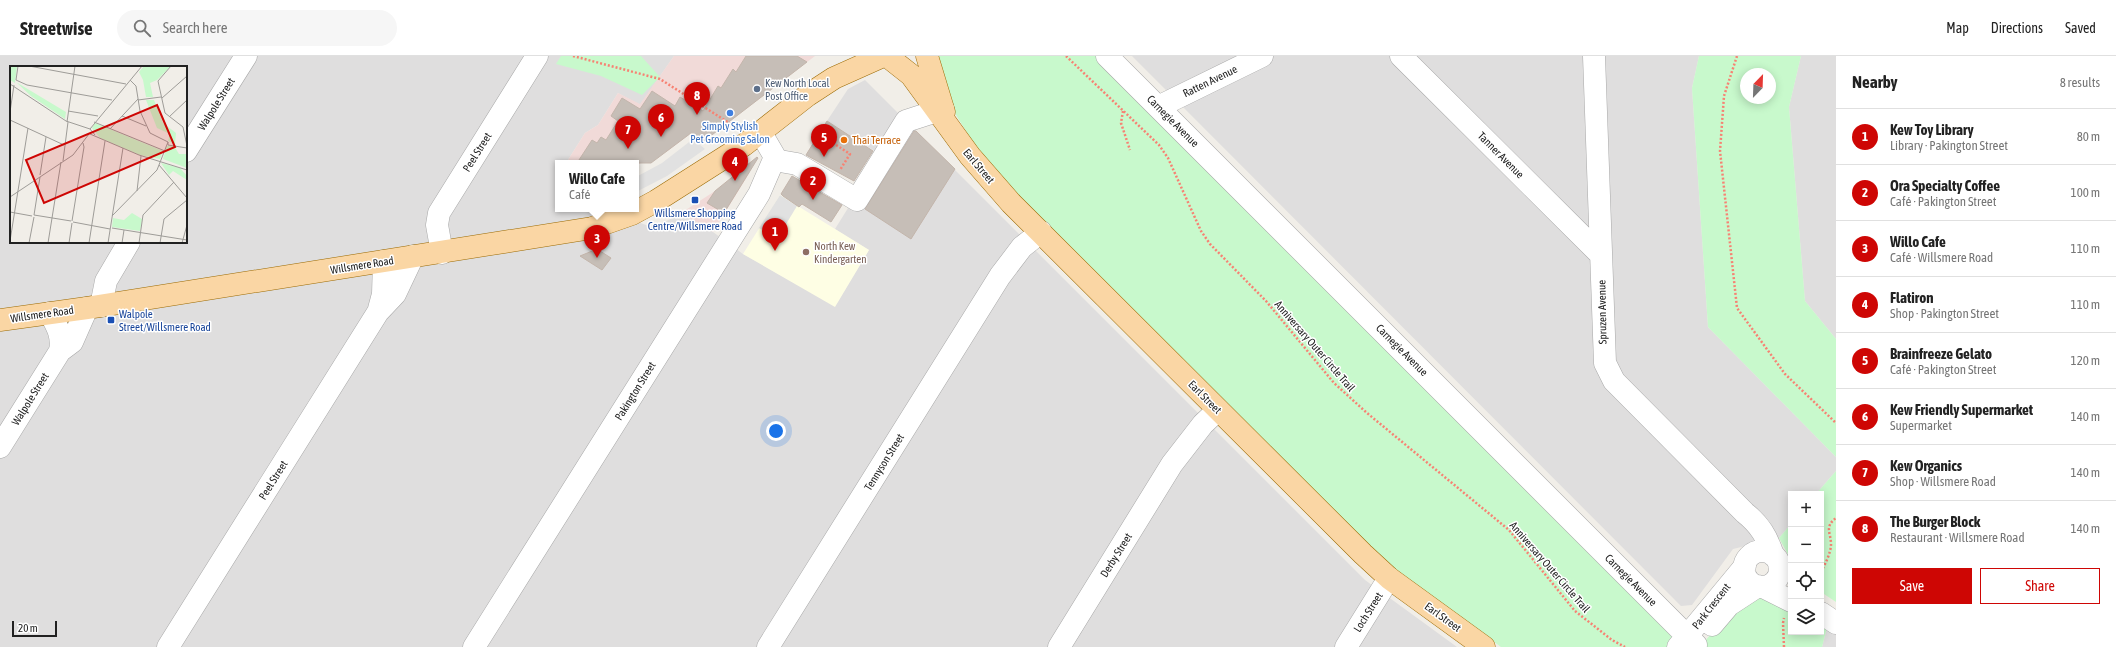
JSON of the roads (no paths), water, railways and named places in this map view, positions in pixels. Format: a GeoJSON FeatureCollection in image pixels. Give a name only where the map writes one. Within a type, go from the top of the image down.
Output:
{"type":"FeatureCollection","features":[{"type":"Feature","properties":{"kind":"main road","name":"Willsmere Road"},"geometry":{"type":"LineString","coordinates":[[639,210],[710,166],[752,133],[807,84],[837,67],[849,56]]}},
{"type":"Feature","properties":{"kind":"main road","name":"Earl Street"},"geometry":{"type":"LineString","coordinates":[[927,56],[942,115]]}},
{"type":"Feature","properties":{"kind":"main road","name":"Willsmere Road"},"geometry":{"type":"LineString","coordinates":[[752,133],[834,78],[889,57]]}},
{"type":"Feature","properties":{"kind":"main road","name":"Earl Street"},"geometry":{"type":"LineString","coordinates":[[889,57],[911,75],[982,171],[1036,228],[1358,550],[1390,578],[1484,647]]}},
{"type":"Feature","properties":{"kind":"main road","name":"Willsmere Road"},"geometry":{"type":"LineString","coordinates":[[0,320],[94,307],[413,256],[442,253],[592,228],[636,212]]}},
{"type":"Feature","properties":{"kind":"street","name":"Walpole Street"},"geometry":{"type":"LineString","coordinates":[[187,149],[246,56]]}},
{"type":"Feature","properties":{"kind":"street","name":"Carnegie Avenue"},"geometry":{"type":"LineString","coordinates":[[1107,56],[1689,644]]}},
{"type":"Feature","properties":{"kind":"street","name":"Ratten Avenue"},"geometry":{"type":"LineString","coordinates":[[1158,107],[1262,56]]}},
{"type":"Feature","properties":{"kind":"street","name":"Tanner Avenue"},"geometry":{"type":"LineString","coordinates":[[1401,56],[1601,255]]}},
{"type":"Feature","properties":{"kind":"street","name":"Spruzen Avenue"},"geometry":{"type":"LineString","coordinates":[[1594,56],[1603,354],[1609,373],[1614,381],[1745,513],[1769,565],[1745,571],[1749,581],[1761,586]]}},
{"type":"Feature","properties":{"kind":"street","name":"Peel Street"},"geometry":{"type":"LineString","coordinates":[[442,253],[437,225],[439,213],[530,59]]}},
{"type":"Feature","properties":{"kind":"street"},"geometry":{"type":"LineString","coordinates":[[752,133],[773,152],[774,160],[797,164],[857,200],[906,121],[942,115]]}},
{"type":"Feature","properties":{"kind":"street","name":"Pakington Street"},"geometry":{"type":"LineString","coordinates":[[474,647],[759,194],[774,160]]}},
{"type":"Feature","properties":{"kind":"street","name":"Tennyson Street"},"geometry":{"type":"LineString","coordinates":[[768,647],[1000,276],[1016,237],[1036,228]]}},
{"type":"Feature","properties":{"kind":"street","name":"Walpole Street"},"geometry":{"type":"LineString","coordinates":[[0,447],[60,351],[72,342],[94,307],[106,281],[128,243]]}},
{"type":"Feature","properties":{"kind":"street","name":"Peel Street"},"geometry":{"type":"LineString","coordinates":[[168,647],[378,312],[394,294],[413,256]]}},
{"type":"Feature","properties":{"kind":"street","name":"Peel Street"},"geometry":{"type":"LineString","coordinates":[[378,312],[383,294],[384,261]]}},
{"type":"Feature","properties":{"kind":"street"},"geometry":{"type":"LineString","coordinates":[[50,313],[60,332],[62,342],[60,351]]}},
{"type":"Feature","properties":{"kind":"street","name":"Derby Street"},"geometry":{"type":"LineString","coordinates":[[1059,647],[1172,464],[1189,424],[1213,405]]}},
{"type":"Feature","properties":{"kind":"street","name":"Park Crescent"},"geometry":{"type":"LineString","coordinates":[[1689,644],[1769,565]]}},
{"type":"Feature","properties":{"kind":"street","name":"Loch Street"},"geometry":{"type":"LineString","coordinates":[[1346,647],[1390,578]]}},
{"type":"Feature","properties":{"kind":"street"},"geometry":{"type":"LineString","coordinates":[[1761,586],[1788,607]]}},
{"type":"Feature","properties":{"kind":"street","name":"Park Crescent"},"geometry":{"type":"LineString","coordinates":[[1689,644],[1724,610],[1761,586]]}},
{"type":"Feature","properties":{"kind":"place","name":"Kew North Local Post Office"},"geometry":{"type":"Point","coordinates":[757,89]}},
{"type":"Feature","properties":{"kind":"place","name":"Simply Stylish Pet Grooming Salon"},"geometry":{"type":"Point","coordinates":[730,113]}},
{"type":"Feature","properties":{"kind":"place","name":"The Burger Block"},"geometry":{"type":"Point","coordinates":[697,115]}},
{"type":"Feature","properties":{"kind":"place","name":"Kew Friendly Supermarket"},"geometry":{"type":"Point","coordinates":[661,137]}},
{"type":"Feature","properties":{"kind":"place","name":"Thai Terrace"},"geometry":{"type":"Point","coordinates":[844,140]}},
{"type":"Feature","properties":{"kind":"place","name":"Kew Organics"},"geometry":{"type":"Point","coordinates":[628,149]}},
{"type":"Feature","properties":{"kind":"place","name":"Brainfreeze Gelato"},"geometry":{"type":"Point","coordinates":[824,157]}},
{"type":"Feature","properties":{"kind":"place","name":"Flatiron"},"geometry":{"type":"Point","coordinates":[735,181]}},
{"type":"Feature","properties":{"kind":"place","name":"Willsmere Shopping Centre/Willsmere Road"},"geometry":{"type":"Point","coordinates":[695,200]}},
{"type":"Feature","properties":{"kind":"place","name":"Ora Specialty Coffee"},"geometry":{"type":"Point","coordinates":[813,200]}},
{"type":"Feature","properties":{"kind":"place","name":"Kew Toy Library"},"geometry":{"type":"Point","coordinates":[775,251]}},
{"type":"Feature","properties":{"kind":"place","name":"North Kew Kindergarten"},"geometry":{"type":"Point","coordinates":[806,252]}},
{"type":"Feature","properties":{"kind":"place","name":"Willo Cafe"},"geometry":{"type":"Point","coordinates":[597,258]}},
{"type":"Feature","properties":{"kind":"place","name":"Walpole Street/Willsmere Road"},"geometry":{"type":"Point","coordinates":[111,320]}}]}
